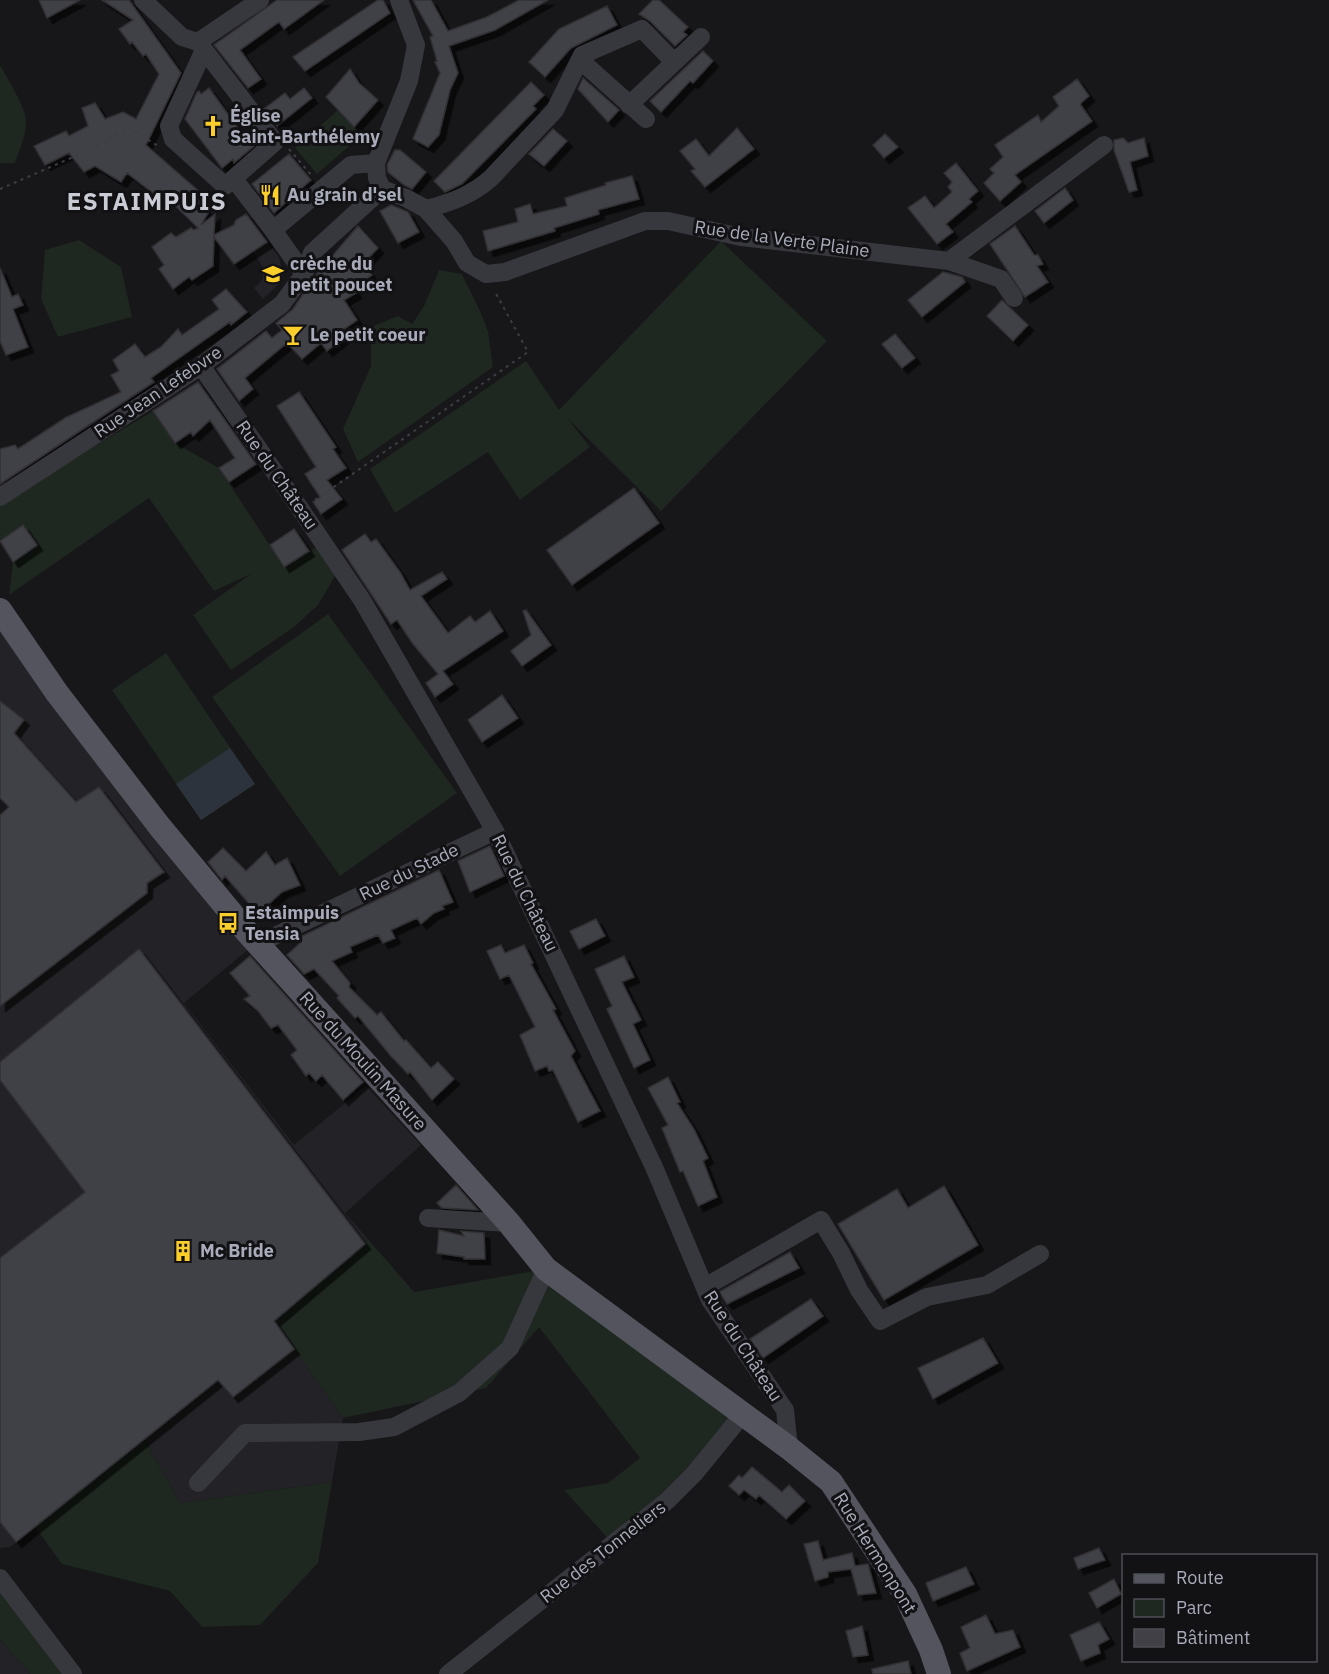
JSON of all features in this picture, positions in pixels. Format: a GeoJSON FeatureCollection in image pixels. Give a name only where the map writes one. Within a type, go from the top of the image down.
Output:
{"type":"FeatureCollection","features":[{"type":"Feature","properties":{"kind":"main road","name":"Rue du Moulin Masure"},"geometry":{"type":"LineString","coordinates":[[0,610],[57,693],[160,827],[258,944],[509,1223],[546,1269],[789,1448]]}},
{"type":"Feature","properties":{"kind":"main road","name":"Rue Hermonpont"},"geometry":{"type":"LineString","coordinates":[[789,1448],[831,1482],[905,1594],[931,1650],[939,1674]]}},
{"type":"Feature","properties":{"kind":"street"},"geometry":{"type":"LineString","coordinates":[[143,0],[182,37],[201,46],[275,142],[225,186],[173,139],[169,126],[201,46],[260,0]]}},
{"type":"Feature","properties":{"kind":"street"},"geometry":{"type":"LineString","coordinates":[[399,0],[416,45],[409,81],[376,163],[377,178],[382,189],[426,209],[454,242],[467,263],[486,274]]}},
{"type":"Feature","properties":{"kind":"street"},"geometry":{"type":"LineString","coordinates":[[426,209],[458,200],[491,178],[555,110],[582,55],[642,29],[674,62]]}},
{"type":"Feature","properties":{"kind":"street"},"geometry":{"type":"LineString","coordinates":[[629,105],[701,38]]}},
{"type":"Feature","properties":{"kind":"street"},"geometry":{"type":"LineString","coordinates":[[580,60],[646,119]]}},
{"type":"Feature","properties":{"kind":"street"},"geometry":{"type":"LineString","coordinates":[[949,261],[1104,145]]}},
{"type":"Feature","properties":{"kind":"street"},"geometry":{"type":"LineString","coordinates":[[273,230],[351,165],[376,163]]}},
{"type":"Feature","properties":{"kind":"street"},"geometry":{"type":"LineString","coordinates":[[234,179],[304,274]]}},
{"type":"Feature","properties":{"kind":"street","name":"Rue Jean Lefebvre"},"geometry":{"type":"LineString","coordinates":[[0,497],[201,366],[282,304],[304,274],[312,253],[382,189]]}},
{"type":"Feature","properties":{"kind":"street","name":"Rue de la Verte Plaine"},"geometry":{"type":"LineString","coordinates":[[486,274],[505,272],[645,221],[668,221],[741,237],[949,261],[1001,279],[1014,298]]}},
{"type":"Feature","properties":{"kind":"street","name":"Rue du Château"},"geometry":{"type":"LineString","coordinates":[[201,366],[362,600],[495,831],[654,1167],[710,1300],[785,1410],[789,1448]]}},
{"type":"Feature","properties":{"kind":"street","name":"Rue du Stade"},"geometry":{"type":"LineString","coordinates":[[258,944],[495,831]]}},
{"type":"Feature","properties":{"kind":"street"},"geometry":{"type":"LineString","coordinates":[[428,1218],[509,1223]]}},
{"type":"Feature","properties":{"kind":"street"},"geometry":{"type":"LineString","coordinates":[[705,1287],[821,1220],[841,1253],[859,1290],[880,1321],[927,1297],[987,1285],[1040,1254]]}},
{"type":"Feature","properties":{"kind":"street"},"geometry":{"type":"LineString","coordinates":[[198,1483],[245,1433],[359,1432],[394,1427],[459,1393],[510,1348],[546,1269]]}},
{"type":"Feature","properties":{"kind":"street","name":"Rue des Tonneliers"},"geometry":{"type":"LineString","coordinates":[[448,1674],[667,1501],[694,1474],[743,1414]]}},
{"type":"Feature","properties":{"kind":"street"},"geometry":{"type":"LineString","coordinates":[[0,1578],[73,1674]]}},
{"type":"Feature","properties":{"kind":"path"},"geometry":{"type":"LineString","coordinates":[[0,189],[129,128],[157,146],[173,139]]}},
{"type":"Feature","properties":{"kind":"path"},"geometry":{"type":"LineString","coordinates":[[302,510],[528,352],[486,274]]}},
{"type":"Feature","properties":{"kind":"shaded area","name":"crèche du petit poucet"},"geometry":{"type":"Polygon","coordinates":[[[267,242],[279,257],[282,281],[263,299],[254,288],[263,279],[263,267],[252,251],[267,242]]]}},
{"type":"Feature","properties":{"kind":"shaded area"},"geometry":{"type":"Polygon","coordinates":[[[0,628],[250,948],[184,1003],[294,1145],[366,1086],[421,1145],[345,1213],[368,1239],[365,1244],[274,1321],[343,1418],[332,1482],[180,1503],[145,1440],[10,1547],[0,1548],[0,815],[9,807],[0,798],[0,628]]]}},
{"type":"Feature","properties":{"kind":"shaded area"},"geometry":{"type":"Polygon","coordinates":[[[230,748],[255,784],[201,820],[176,784],[230,748]]]}},
{"type":"Feature","properties":{"kind":"shaded area"},"geometry":{"type":"Polygon","coordinates":[[[0,1640],[30,1674],[0,1674],[0,1640]]]}},
{"type":"Feature","properties":{"kind":"green space"},"geometry":{"type":"Polygon","coordinates":[[[0,65],[23,108],[26,121],[25,132],[15,163],[0,163],[0,65]]]}},
{"type":"Feature","properties":{"kind":"green space"},"geometry":{"type":"Polygon","coordinates":[[[339,109],[362,135],[317,174],[295,148],[339,109]]]}},
{"type":"Feature","properties":{"kind":"green space"},"geometry":{"type":"Polygon","coordinates":[[[79,240],[121,267],[132,317],[58,337],[41,299],[45,250],[79,240]]]}},
{"type":"Feature","properties":{"kind":"green space"},"geometry":{"type":"Polygon","coordinates":[[[721,241],[827,341],[661,511],[567,418],[590,447],[520,500],[488,452],[395,513],[370,469],[526,361],[559,410],[721,241]]]}},
{"type":"Feature","properties":{"kind":"green space"},"geometry":{"type":"Polygon","coordinates":[[[439,270],[462,274],[488,331],[493,367],[358,462],[343,429],[371,366],[371,327],[398,316],[412,324],[424,306],[439,270]]]}},
{"type":"Feature","properties":{"kind":"green space"},"geometry":{"type":"Polygon","coordinates":[[[153,411],[175,443],[219,468],[284,567],[320,545],[337,573],[318,605],[294,627],[231,670],[193,615],[251,574],[214,591],[149,498],[9,595],[13,562],[37,545],[23,525],[0,541],[0,503],[153,411]]]}},
{"type":"Feature","properties":{"kind":"green space"},"geometry":{"type":"Polygon","coordinates":[[[328,614],[457,793],[340,876],[212,697],[328,614]]]}},
{"type":"Feature","properties":{"kind":"green space"},"geometry":{"type":"Polygon","coordinates":[[[166,653],[255,784],[201,820],[112,690],[166,653]]]}},
{"type":"Feature","properties":{"kind":"green space"},"geometry":{"type":"Polygon","coordinates":[[[368,1239],[414,1292],[546,1269],[743,1414],[613,1544],[564,1490],[608,1483],[640,1458],[539,1327],[486,1388],[343,1418],[274,1321],[368,1239]]]}},
{"type":"Feature","properties":{"kind":"green space"},"geometry":{"type":"Polygon","coordinates":[[[145,1440],[180,1503],[332,1482],[318,1563],[260,1625],[202,1627],[170,1591],[62,1564],[35,1527],[145,1440]]]}},
{"type":"Feature","properties":{"kind":"green space"},"geometry":{"type":"Polygon","coordinates":[[[0,1579],[68,1674],[30,1674],[0,1640],[0,1579]]]}},
{"type":"Feature","properties":{"kind":"building"},"geometry":{"type":"Polygon","coordinates":[[[39,0],[80,0],[47,18],[39,0]]]}},
{"type":"Feature","properties":{"kind":"building"},"geometry":{"type":"Polygon","coordinates":[[[102,0],[129,0],[181,73],[146,145],[201,193],[197,198],[208,213],[201,225],[215,214],[214,235],[234,225],[236,220],[246,214],[267,242],[234,264],[214,237],[213,266],[192,280],[189,277],[173,289],[159,269],[164,265],[152,247],[171,233],[176,237],[191,228],[194,230],[198,228],[163,194],[158,197],[127,173],[121,182],[95,166],[84,172],[69,153],[45,165],[34,146],[66,131],[69,136],[88,126],[82,108],[95,103],[105,119],[123,112],[136,119],[159,74],[146,54],[143,56],[132,42],[130,44],[119,29],[133,20],[102,0]]]}},
{"type":"Feature","properties":{"kind":"building"},"geometry":{"type":"Polygon","coordinates":[[[277,0],[324,0],[284,29],[279,22],[240,50],[261,79],[248,88],[214,45],[277,0]]]}},
{"type":"Feature","properties":{"kind":"building"},"geometry":{"type":"Polygon","coordinates":[[[378,0],[383,0],[390,13],[305,71],[293,57],[378,0]]]}},
{"type":"Feature","properties":{"kind":"building"},"geometry":{"type":"Polygon","coordinates":[[[413,0],[431,0],[448,31],[487,17],[519,0],[548,0],[495,30],[449,46],[458,73],[450,90],[439,135],[428,147],[413,139],[440,73],[435,62],[437,61],[430,37],[433,36],[413,0]]]}},
{"type":"Feature","properties":{"kind":"building"},"geometry":{"type":"Polygon","coordinates":[[[653,0],[659,0],[688,27],[683,32],[687,35],[675,46],[650,21],[639,14],[653,0]]]}},
{"type":"Feature","properties":{"kind":"building"},"geometry":{"type":"Polygon","coordinates":[[[607,6],[617,25],[571,48],[545,77],[529,62],[559,29],[607,6]]]}},
{"type":"Feature","properties":{"kind":"building"},"geometry":{"type":"Polygon","coordinates":[[[703,51],[713,61],[693,83],[690,81],[661,112],[650,101],[703,51]]]}},
{"type":"Feature","properties":{"kind":"building"},"geometry":{"type":"Polygon","coordinates":[[[350,69],[359,83],[378,100],[354,127],[326,97],[350,69]]]}},
{"type":"Feature","properties":{"kind":"building"},"geometry":{"type":"Polygon","coordinates":[[[583,78],[619,110],[608,122],[578,89],[583,78]]]}},
{"type":"Feature","properties":{"kind":"building"},"geometry":{"type":"Polygon","coordinates":[[[1077,79],[1089,96],[1080,104],[1092,121],[1015,175],[1021,182],[1000,201],[984,183],[994,173],[990,169],[1003,157],[995,145],[1038,115],[1041,122],[1059,106],[1053,97],[1077,79]]]}},
{"type":"Feature","properties":{"kind":"building"},"geometry":{"type":"Polygon","coordinates":[[[531,82],[544,95],[533,106],[536,109],[462,184],[445,192],[434,181],[531,82]]]}},
{"type":"Feature","properties":{"kind":"building","name":"Église Saint-Barthélemy"},"geometry":{"type":"Polygon","coordinates":[[[209,88],[243,135],[246,133],[254,146],[234,163],[233,159],[222,168],[185,119],[197,92],[201,94],[209,88]]]}},
{"type":"Feature","properties":{"kind":"building"},"geometry":{"type":"Polygon","coordinates":[[[304,88],[312,98],[277,126],[264,109],[285,93],[290,99],[304,88]]]}},
{"type":"Feature","properties":{"kind":"building"},"geometry":{"type":"Polygon","coordinates":[[[737,128],[754,149],[705,187],[691,171],[695,169],[680,151],[696,139],[709,156],[737,128]]]}},
{"type":"Feature","properties":{"kind":"building"},"geometry":{"type":"Polygon","coordinates":[[[553,129],[567,141],[544,166],[529,154],[553,129]]]}},
{"type":"Feature","properties":{"kind":"building"},"geometry":{"type":"Polygon","coordinates":[[[885,134],[898,147],[884,158],[873,145],[885,134]]]}},
{"type":"Feature","properties":{"kind":"building"},"geometry":{"type":"Polygon","coordinates":[[[1123,138],[1128,143],[1144,138],[1148,156],[1130,162],[1137,190],[1129,192],[1114,150],[1114,140],[1123,138]]]}},
{"type":"Feature","properties":{"kind":"building"},"geometry":{"type":"Polygon","coordinates":[[[395,150],[400,150],[426,172],[412,189],[388,172],[387,165],[395,150]]]}},
{"type":"Feature","properties":{"kind":"building"},"geometry":{"type":"Polygon","coordinates":[[[289,154],[311,180],[274,213],[252,184],[289,154]]]}},
{"type":"Feature","properties":{"kind":"building"},"geometry":{"type":"Polygon","coordinates":[[[956,163],[978,191],[969,199],[972,202],[946,224],[953,232],[937,244],[908,208],[925,196],[934,208],[952,192],[948,187],[952,182],[944,173],[956,163]]]}},
{"type":"Feature","properties":{"kind":"building"},"geometry":{"type":"Polygon","coordinates":[[[632,176],[639,199],[598,210],[599,214],[554,228],[555,231],[488,251],[483,231],[518,222],[515,209],[530,204],[533,214],[567,206],[565,198],[632,176]]]}},
{"type":"Feature","properties":{"kind":"building"},"geometry":{"type":"Polygon","coordinates":[[[1065,188],[1073,200],[1044,223],[1035,211],[1065,188]]]}},
{"type":"Feature","properties":{"kind":"building"},"geometry":{"type":"Polygon","coordinates":[[[391,205],[408,212],[419,232],[398,243],[380,211],[391,205]]]}},
{"type":"Feature","properties":{"kind":"building"},"geometry":{"type":"Polygon","coordinates":[[[358,226],[378,248],[363,264],[372,275],[353,288],[356,293],[344,300],[357,320],[343,330],[347,335],[327,351],[321,343],[302,359],[287,343],[245,378],[253,389],[239,401],[217,369],[266,331],[272,338],[282,330],[276,323],[293,309],[316,275],[358,226]]]}},
{"type":"Feature","properties":{"kind":"building"},"geometry":{"type":"Polygon","coordinates":[[[1015,226],[1034,255],[1038,255],[1043,264],[1037,266],[1048,282],[1025,297],[990,244],[1015,226]]]}},
{"type":"Feature","properties":{"kind":"building"},"geometry":{"type":"Polygon","coordinates":[[[0,268],[12,297],[18,294],[23,305],[13,309],[28,347],[6,355],[0,341],[0,268]]]}},
{"type":"Feature","properties":{"kind":"building"},"geometry":{"type":"Polygon","coordinates":[[[943,272],[962,277],[965,282],[922,317],[908,300],[943,272]]]}},
{"type":"Feature","properties":{"kind":"building"},"geometry":{"type":"Polygon","coordinates":[[[226,289],[247,312],[151,378],[154,382],[0,484],[0,449],[15,445],[18,449],[65,418],[121,392],[111,375],[119,371],[113,360],[135,344],[145,357],[161,347],[178,329],[182,335],[219,309],[212,300],[226,289]]]}},
{"type":"Feature","properties":{"kind":"building"},"geometry":{"type":"Polygon","coordinates":[[[1002,300],[1028,325],[1013,341],[987,316],[1002,300]]]}},
{"type":"Feature","properties":{"kind":"building"},"geometry":{"type":"Polygon","coordinates":[[[895,334],[915,358],[902,368],[882,344],[895,334]]]}},
{"type":"Feature","properties":{"kind":"building"},"geometry":{"type":"Polygon","coordinates":[[[198,382],[256,464],[229,482],[219,468],[235,458],[210,420],[193,436],[191,432],[175,443],[153,411],[198,382]]]}},
{"type":"Feature","properties":{"kind":"building"},"geometry":{"type":"Polygon","coordinates":[[[299,392],[336,447],[333,449],[346,468],[327,480],[342,499],[321,514],[313,502],[320,497],[305,474],[316,467],[277,406],[299,392]]]}},
{"type":"Feature","properties":{"kind":"building"},"geometry":{"type":"Polygon","coordinates":[[[634,488],[659,523],[572,585],[547,550],[634,488]]]}},
{"type":"Feature","properties":{"kind":"building"},"geometry":{"type":"Polygon","coordinates":[[[23,525],[37,545],[13,562],[0,541],[23,525]]]}},
{"type":"Feature","properties":{"kind":"building"},"geometry":{"type":"Polygon","coordinates":[[[294,529],[309,551],[284,567],[270,545],[294,529]]]}},
{"type":"Feature","properties":{"kind":"building"},"geometry":{"type":"Polygon","coordinates":[[[365,534],[371,542],[376,539],[410,590],[442,572],[447,579],[421,596],[448,633],[470,616],[475,622],[490,611],[503,631],[443,671],[453,684],[435,697],[426,683],[438,674],[397,620],[391,624],[342,550],[365,534]]]}},
{"type":"Feature","properties":{"kind":"building"},"geometry":{"type":"Polygon","coordinates":[[[526,610],[551,645],[522,666],[511,651],[531,635],[523,611],[526,610]]]}},
{"type":"Feature","properties":{"kind":"building"},"geometry":{"type":"Polygon","coordinates":[[[502,695],[518,718],[482,742],[468,720],[502,695]]]}},
{"type":"Feature","properties":{"kind":"building"},"geometry":{"type":"Polygon","coordinates":[[[0,701],[24,720],[14,733],[76,802],[99,787],[164,872],[147,883],[147,893],[0,1006],[0,815],[9,807],[0,798],[0,701]]]}},
{"type":"Feature","properties":{"kind":"building"},"geometry":{"type":"Polygon","coordinates":[[[490,846],[504,876],[470,892],[458,861],[490,846]]]}},
{"type":"Feature","properties":{"kind":"building"},"geometry":{"type":"Polygon","coordinates":[[[223,848],[246,871],[266,852],[275,865],[287,858],[300,885],[282,892],[258,914],[225,876],[222,880],[208,862],[223,848]]]}},
{"type":"Feature","properties":{"kind":"building"},"geometry":{"type":"Polygon","coordinates":[[[439,870],[453,902],[442,906],[444,909],[434,913],[421,924],[417,918],[391,930],[395,938],[383,943],[378,935],[350,947],[352,952],[332,961],[350,983],[349,987],[377,1015],[381,1012],[404,1041],[406,1040],[431,1068],[438,1062],[454,1079],[432,1100],[410,1072],[408,1074],[390,1055],[358,1016],[355,1018],[337,998],[339,996],[314,969],[304,974],[287,955],[300,943],[298,938],[439,870]]]}},
{"type":"Feature","properties":{"kind":"building"},"geometry":{"type":"Polygon","coordinates":[[[596,919],[605,936],[579,949],[570,931],[596,919]]]}},
{"type":"Feature","properties":{"kind":"building"},"geometry":{"type":"Polygon","coordinates":[[[501,945],[505,953],[524,945],[533,963],[531,964],[556,1009],[553,1010],[575,1051],[571,1056],[600,1111],[578,1122],[553,1070],[549,1071],[547,1066],[535,1071],[520,1035],[535,1027],[509,975],[500,979],[487,951],[501,945]]]}},
{"type":"Feature","properties":{"kind":"building","name":"Mc Bride"},"geometry":{"type":"Polygon","coordinates":[[[139,949],[365,1244],[274,1321],[294,1349],[233,1397],[218,1380],[16,1542],[0,1522],[0,1258],[85,1192],[0,1080],[0,1062],[139,949]]]}},
{"type":"Feature","properties":{"kind":"building"},"geometry":{"type":"Polygon","coordinates":[[[250,956],[363,1082],[343,1100],[322,1075],[316,1081],[309,1073],[306,1076],[291,1055],[297,1050],[278,1025],[271,1028],[258,1011],[244,999],[250,996],[230,973],[250,956]]]}},
{"type":"Feature","properties":{"kind":"building"},"geometry":{"type":"Polygon","coordinates":[[[624,956],[634,977],[622,982],[641,1020],[633,1024],[650,1060],[634,1068],[607,1009],[612,1006],[595,969],[624,956]]]}},
{"type":"Feature","properties":{"kind":"building"},"geometry":{"type":"Polygon","coordinates":[[[668,1077],[680,1102],[677,1103],[694,1129],[708,1158],[703,1161],[717,1197],[698,1206],[683,1171],[680,1172],[662,1128],[668,1125],[648,1088],[668,1077]]]}},
{"type":"Feature","properties":{"kind":"building"},"geometry":{"type":"Polygon","coordinates":[[[456,1185],[478,1210],[442,1208],[437,1203],[456,1185]]]}},
{"type":"Feature","properties":{"kind":"building"},"geometry":{"type":"Polygon","coordinates":[[[944,1186],[978,1245],[884,1300],[838,1224],[897,1189],[908,1208],[944,1186]]]}},
{"type":"Feature","properties":{"kind":"building"},"geometry":{"type":"Polygon","coordinates":[[[439,1230],[464,1236],[461,1231],[484,1233],[485,1259],[464,1259],[464,1257],[437,1253],[439,1230]]]}},
{"type":"Feature","properties":{"kind":"building"},"geometry":{"type":"Polygon","coordinates":[[[790,1252],[799,1268],[727,1304],[719,1292],[790,1252]]]}},
{"type":"Feature","properties":{"kind":"building"},"geometry":{"type":"Polygon","coordinates":[[[811,1299],[823,1316],[763,1358],[750,1339],[811,1299]]]}},
{"type":"Feature","properties":{"kind":"building"},"geometry":{"type":"Polygon","coordinates":[[[983,1338],[998,1363],[933,1399],[918,1368],[983,1338]]]}},
{"type":"Feature","properties":{"kind":"building"},"geometry":{"type":"Polygon","coordinates":[[[752,1467],[782,1492],[789,1485],[805,1501],[786,1519],[759,1495],[756,1499],[744,1490],[739,1495],[729,1486],[739,1475],[742,1478],[752,1467]]]}},
{"type":"Feature","properties":{"kind":"building"},"geometry":{"type":"Polygon","coordinates":[[[818,1541],[823,1560],[852,1553],[855,1566],[868,1564],[876,1593],[858,1595],[851,1569],[828,1572],[828,1577],[815,1581],[804,1544],[818,1541]]]}},
{"type":"Feature","properties":{"kind":"building"},"geometry":{"type":"Polygon","coordinates":[[[1099,1548],[1105,1560],[1078,1569],[1074,1558],[1099,1548]]]}},
{"type":"Feature","properties":{"kind":"building"},"geometry":{"type":"Polygon","coordinates":[[[966,1567],[974,1584],[933,1601],[926,1583],[966,1567]]]}},
{"type":"Feature","properties":{"kind":"building"},"geometry":{"type":"Polygon","coordinates":[[[1114,1579],[1121,1594],[1097,1608],[1089,1593],[1114,1579]]]}},
{"type":"Feature","properties":{"kind":"building"},"geometry":{"type":"Polygon","coordinates":[[[986,1615],[995,1634],[1013,1630],[1020,1647],[967,1671],[960,1653],[970,1648],[961,1627],[986,1615]]]}},
{"type":"Feature","properties":{"kind":"building"},"geometry":{"type":"Polygon","coordinates":[[[1099,1622],[1109,1639],[1098,1645],[1100,1653],[1081,1661],[1070,1635],[1099,1622]]]}},
{"type":"Feature","properties":{"kind":"building"},"geometry":{"type":"Polygon","coordinates":[[[862,1626],[868,1655],[853,1657],[846,1631],[862,1626]]]}},
{"type":"Feature","properties":{"kind":"building"},"geometry":{"type":"Polygon","coordinates":[[[908,1661],[911,1674],[873,1674],[872,1669],[908,1661]]]}},
{"type":"Feature","properties":{"kind":"place","name":"Église Saint-Barthélemy"},"geometry":{"type":"Point","coordinates":[213,126]}},
{"type":"Feature","properties":{"kind":"place","name":"Au grain d'sel"},"geometry":{"type":"Point","coordinates":[270,195]}},
{"type":"Feature","properties":{"kind":"place","name":"crèche du petit poucet"},"geometry":{"type":"Point","coordinates":[273,274]}},
{"type":"Feature","properties":{"kind":"place","name":"Le petit coeur"},"geometry":{"type":"Point","coordinates":[293,335]}},
{"type":"Feature","properties":{"kind":"place","name":"Estaimpuis Tensia"},"geometry":{"type":"Point","coordinates":[228,923]}},
{"type":"Feature","properties":{"kind":"place","name":"Mc Bride"},"geometry":{"type":"Point","coordinates":[183,1251]}},
{"type":"Feature","properties":{"kind":"district","name":"ESTAIMPUIS"},"geometry":{"type":"Point","coordinates":[147,202]}}]}
